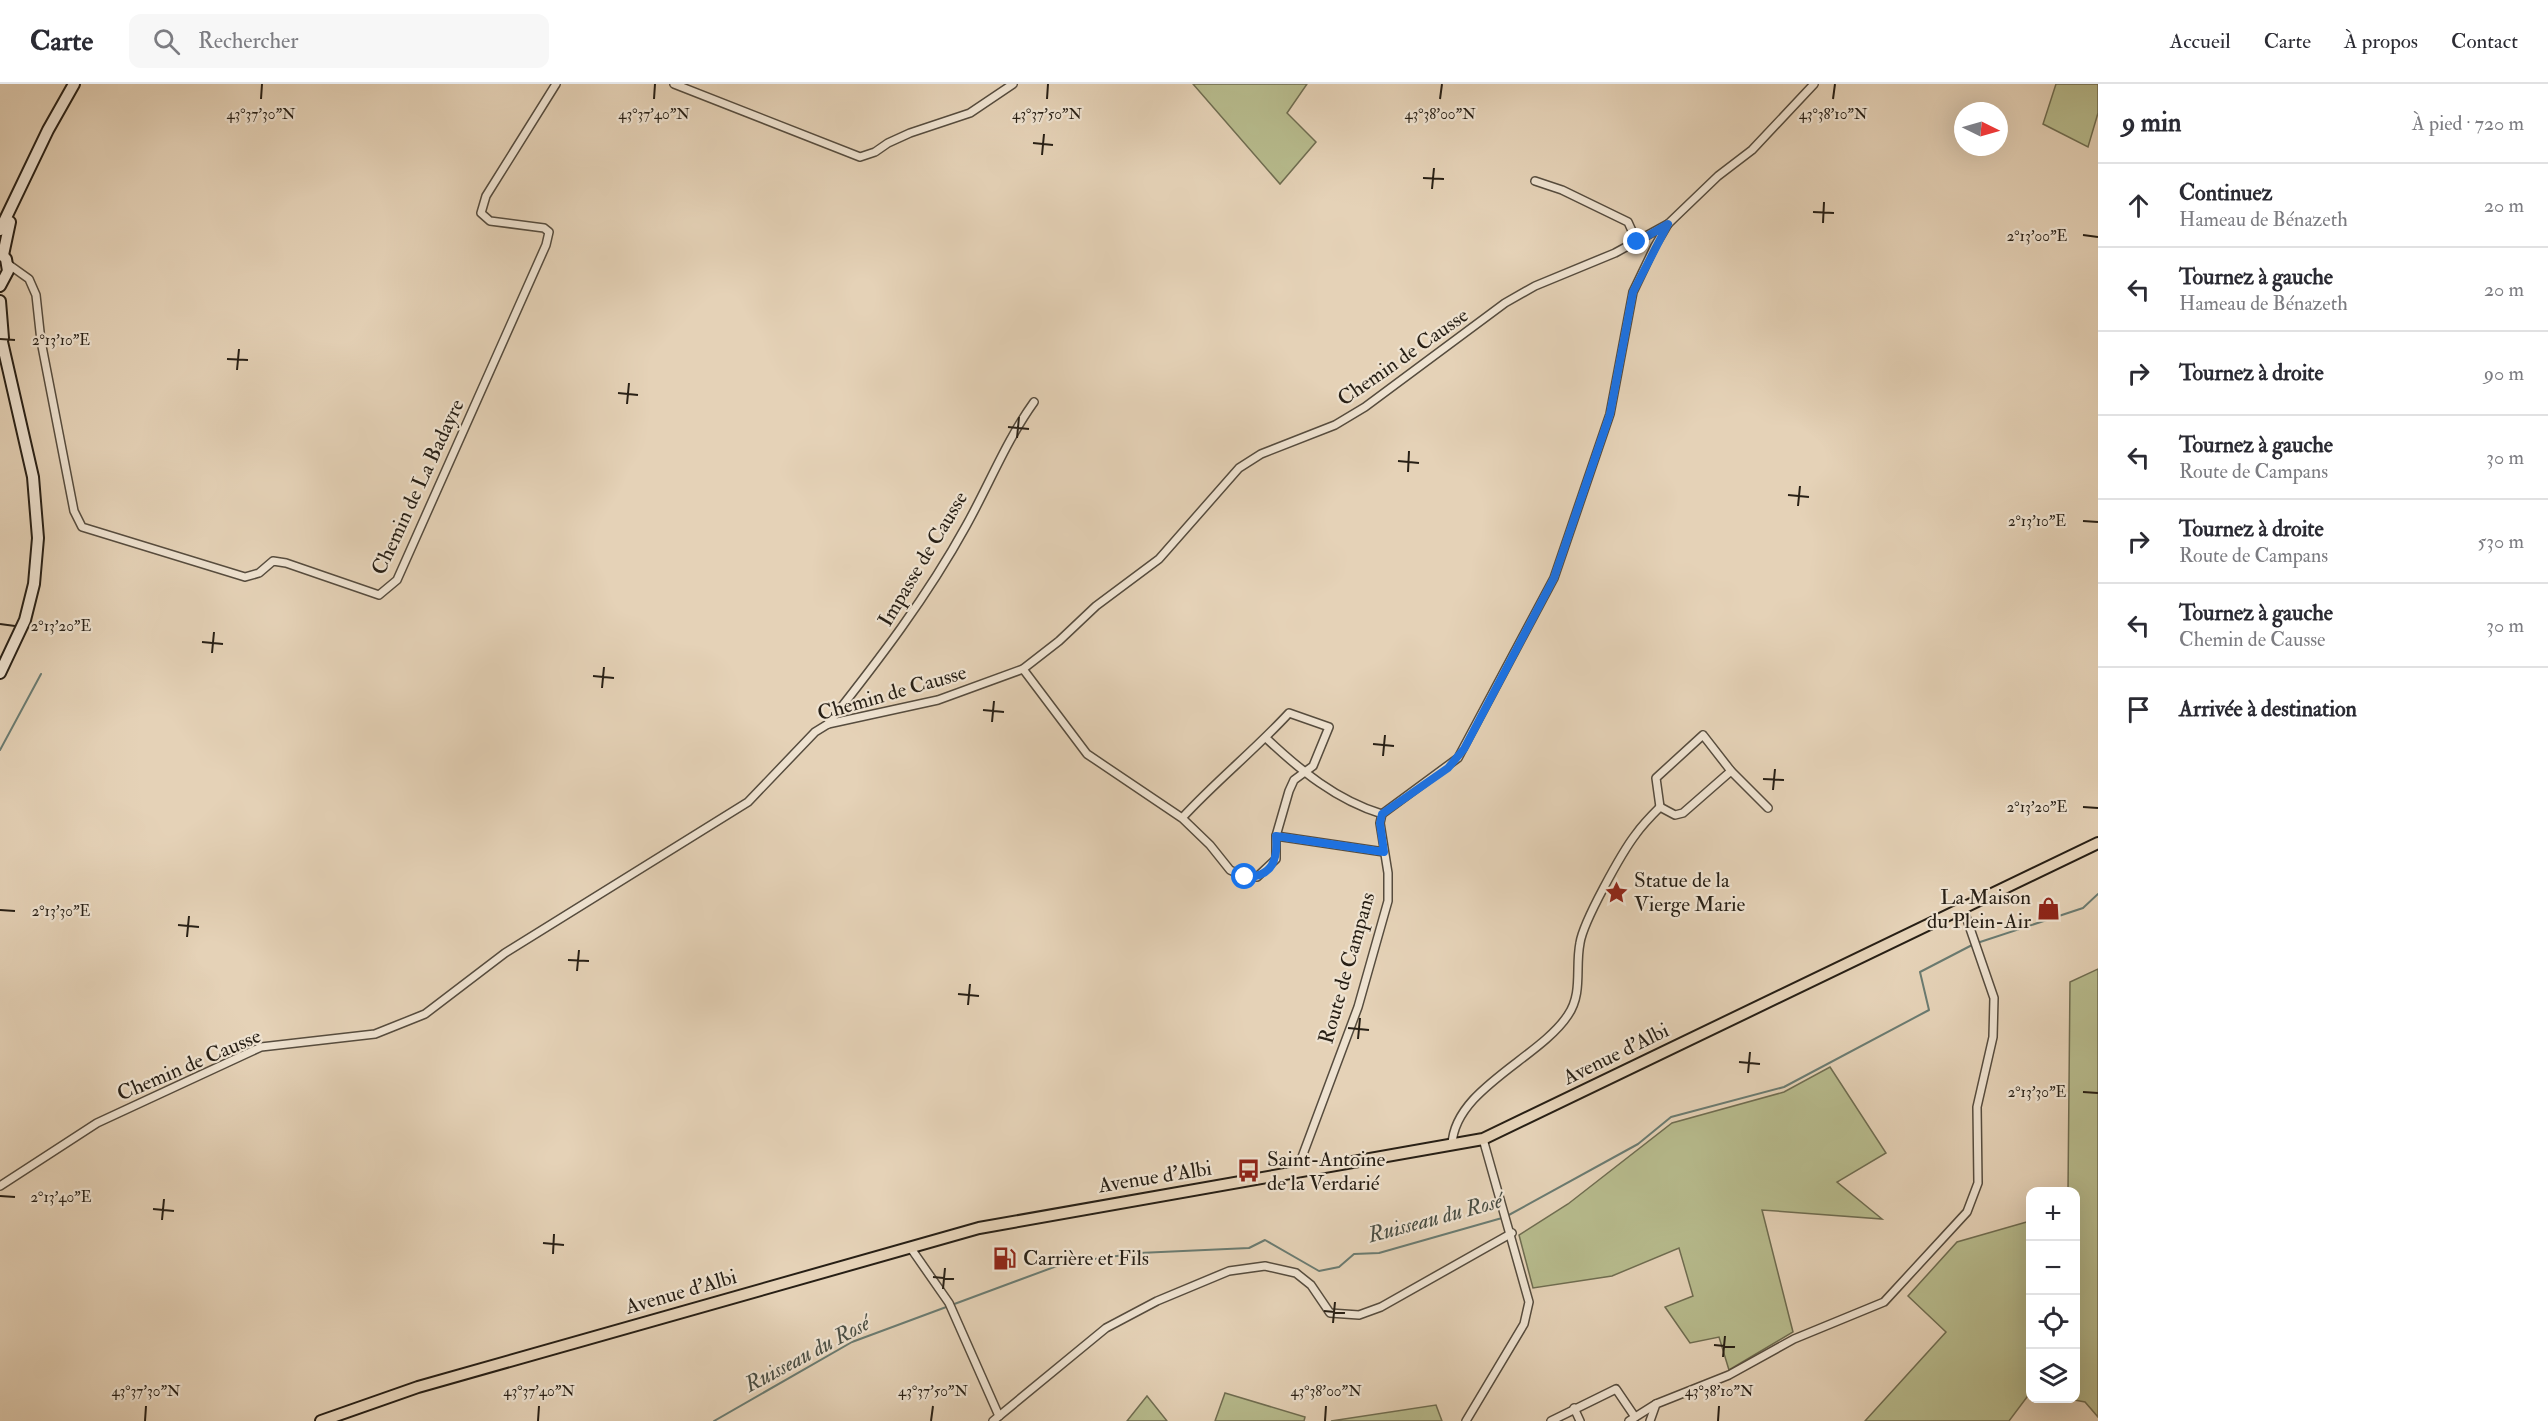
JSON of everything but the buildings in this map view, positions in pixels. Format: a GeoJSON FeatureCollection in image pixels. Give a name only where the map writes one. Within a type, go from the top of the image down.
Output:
{"type":"FeatureCollection","features":[{"type":"Feature","properties":{"kind":"main road"},"geometry":{"type":"LineString","coordinates":[[0,230],[14,205],[48,130],[74,84]]}},
{"type":"Feature","properties":{"kind":"main road"},"geometry":{"type":"LineString","coordinates":[[0,673],[25,620],[34,584],[38,538],[33,477],[2,337],[0,301],[4,257],[14,205]]}},
{"type":"Feature","properties":{"kind":"main road","name":"Avenue d'Albi"},"geometry":{"type":"LineString","coordinates":[[321,1421],[418,1387],[979,1228],[1042,1215],[1483,1139],[2098,843]]}},
{"type":"Feature","properties":{"kind":"street","name":"Chemin de La Badayre"},"geometry":{"type":"LineString","coordinates":[[25,277],[36,295],[41,341],[74,511],[82,527],[245,577],[259,573],[273,561],[286,562],[372,594],[384,593],[397,580],[412,548],[546,245],[549,232],[544,228],[490,221],[481,213],[486,196],[556,84]]}},
{"type":"Feature","properties":{"kind":"street"},"geometry":{"type":"LineString","coordinates":[[674,84],[861,157],[910,133],[970,113],[1013,84]]}},
{"type":"Feature","properties":{"kind":"street"},"geometry":{"type":"LineString","coordinates":[[1266,738],[1303,773],[1340,795],[1382,814],[1458,758],[1554,578],[1610,414],[1633,292],[1668,224],[1718,177],[1752,150],[1814,84]]}},
{"type":"Feature","properties":{"kind":"street"},"geometry":{"type":"LineString","coordinates":[[1535,181],[1562,190],[1628,222],[1637,242]]}},
{"type":"Feature","properties":{"kind":"street","name":"Chemin de Causse"},"geometry":{"type":"LineString","coordinates":[[0,1186],[97,1123],[261,1047],[375,1034],[425,1014],[505,953],[748,802],[815,732],[828,724],[938,700],[1023,669],[1059,641],[1096,606],[1159,559],[1239,468],[1262,454],[1335,425],[1365,407],[1505,303],[1535,286],[1637,242],[1668,224]]}},
{"type":"Feature","properties":{"kind":"street"},"geometry":{"type":"LineString","coordinates":[[4,257],[25,277]]}},
{"type":"Feature","properties":{"kind":"street"},"geometry":{"type":"LineString","coordinates":[[3,283],[25,277]]}},
{"type":"Feature","properties":{"kind":"street","name":"Impasse de Causse"},"geometry":{"type":"LineString","coordinates":[[828,724],[898,636],[966,527],[1016,427],[1034,402]]}},
{"type":"Feature","properties":{"kind":"street"},"geometry":{"type":"LineString","coordinates":[[1023,669],[1087,754],[1182,818],[1210,845],[1230,870],[1245,877],[1257,877],[1272,865],[1278,850],[1276,836],[1294,780],[1313,766],[1329,727],[1289,713],[1266,738],[1214,783],[1182,818]]}},
{"type":"Feature","properties":{"kind":"street"},"geometry":{"type":"LineString","coordinates":[[1660,807],[1656,778],[1703,735],[1731,771],[1768,808]]}},
{"type":"Feature","properties":{"kind":"street"},"geometry":{"type":"LineString","coordinates":[[1660,807],[1675,814],[1683,813],[1731,771]]}},
{"type":"Feature","properties":{"kind":"street"},"geometry":{"type":"LineString","coordinates":[[1452,1145],[1454,1131],[1466,1108],[1553,1032],[1568,1016],[1578,989],[1579,944],[1583,932],[1635,834],[1660,807]]}},
{"type":"Feature","properties":{"kind":"street","name":"Route de Campans"},"geometry":{"type":"LineString","coordinates":[[1296,1173],[1358,1006],[1388,901],[1380,823],[1382,814]]}},
{"type":"Feature","properties":{"kind":"street"},"geometry":{"type":"LineString","coordinates":[[1276,836],[1384,852]]}},
{"type":"Feature","properties":{"kind":"street"},"geometry":{"type":"LineString","coordinates":[[1551,1421],[1616,1389],[1632,1419],[1656,1404],[1729,1376],[1794,1339],[1884,1302],[1967,1212],[1978,1183],[1977,1107],[1993,1037],[1994,998],[1963,908]]}},
{"type":"Feature","properties":{"kind":"street"},"geometry":{"type":"LineString","coordinates":[[1466,1421],[1524,1324],[1528,1313],[1529,1296],[1483,1139]]}},
{"type":"Feature","properties":{"kind":"street"},"geometry":{"type":"LineString","coordinates":[[910,1246],[950,1305],[996,1418],[1106,1329],[1210,1277],[1255,1266],[1283,1269],[1304,1278],[1330,1313],[1359,1315],[1381,1307],[1512,1233]]}},
{"type":"Feature","properties":{"kind":"street"},"geometry":{"type":"LineString","coordinates":[[1650,1421],[1656,1404]]}},
{"type":"Feature","properties":{"kind":"street"},"geometry":{"type":"LineString","coordinates":[[1574,1408],[1580,1421]]}},
{"type":"Feature","properties":{"kind":"green space"},"geometry":{"type":"Polygon","coordinates":[[[1193,84],[1307,84],[1287,113],[1316,142],[1280,184],[1193,84]]]}},
{"type":"Feature","properties":{"kind":"green space"},"geometry":{"type":"Polygon","coordinates":[[[2056,84],[2098,84],[2098,113],[2088,147],[2043,124],[2056,84]]]}},
{"type":"Feature","properties":{"kind":"green space"},"geometry":{"type":"Polygon","coordinates":[[[2098,969],[2098,1417],[2085,1402],[2080,1401],[2080,1187],[2068,1187],[2070,982],[2098,969]]]}},
{"type":"Feature","properties":{"kind":"green space"},"geometry":{"type":"Polygon","coordinates":[[[1830,1067],[1886,1153],[1837,1182],[1882,1219],[1762,1210],[1793,1332],[1729,1370],[1719,1337],[1690,1343],[1665,1307],[1693,1296],[1679,1248],[1612,1276],[1533,1288],[1519,1235],[1568,1204],[1672,1123],[1784,1092],[1830,1067]]]}},
{"type":"Feature","properties":{"kind":"green space"},"geometry":{"type":"Polygon","coordinates":[[[2026,1222],[2026,1398],[2009,1421],[1865,1421],[1946,1332],[1908,1296],[1957,1242],[2026,1222]]]}},
{"type":"Feature","properties":{"kind":"green space"},"geometry":{"type":"Polygon","coordinates":[[[1225,1393],[1305,1417],[1304,1421],[1215,1421],[1225,1393]]]}},
{"type":"Feature","properties":{"kind":"green space"},"geometry":{"type":"Polygon","coordinates":[[[1147,1396],[1167,1421],[1127,1421],[1147,1396]]]}},
{"type":"Feature","properties":{"kind":"green space"},"geometry":{"type":"Polygon","coordinates":[[[1436,1405],[1442,1421],[1331,1421],[1436,1405]]]}},
{"type":"Feature","properties":{"kind":"waterway"},"geometry":{"type":"LineString","coordinates":[[0,750],[41,674]]}},
{"type":"Feature","properties":{"kind":"waterway","name":"Ruisseau du Rosé"},"geometry":{"type":"LineString","coordinates":[[1507,1216],[1638,1144],[1671,1117],[1784,1087],[1929,1010],[1920,972],[1974,944],[2083,908],[2098,894]]}},
{"type":"Feature","properties":{"kind":"waterway","name":"Ruisseau du Rosé"},"geometry":{"type":"LineString","coordinates":[[714,1421],[852,1342],[1065,1263],[1139,1253],[1249,1248],[1265,1240],[1319,1271],[1339,1267],[1354,1254],[1379,1253],[1502,1218]]}},
{"type":"Feature","properties":{"kind":"place","name":"Statue de la Vierge Marie"},"geometry":{"type":"Point","coordinates":[1616,892]}},
{"type":"Feature","properties":{"kind":"place","name":"La Maison du Plein-Air"},"geometry":{"type":"Point","coordinates":[2049,909]}},
{"type":"Feature","properties":{"kind":"place","name":"Saint-Antoine de la Verdarié"},"geometry":{"type":"Point","coordinates":[1249,1171]}},
{"type":"Feature","properties":{"kind":"place","name":"Carrière et Fils"},"geometry":{"type":"Point","coordinates":[1005,1258]}},
{"type":"Feature","properties":{"kind":"route"},"geometry":{"type":"LineString","coordinates":[[1245,877],[1257,877],[1272,865],[1278,850],[1276,836],[1384,852],[1380,823],[1385,810],[1411,795],[1448,768],[1464,749],[1554,578],[1610,414],[1633,292],[1668,224],[1637,242]]}}]}
